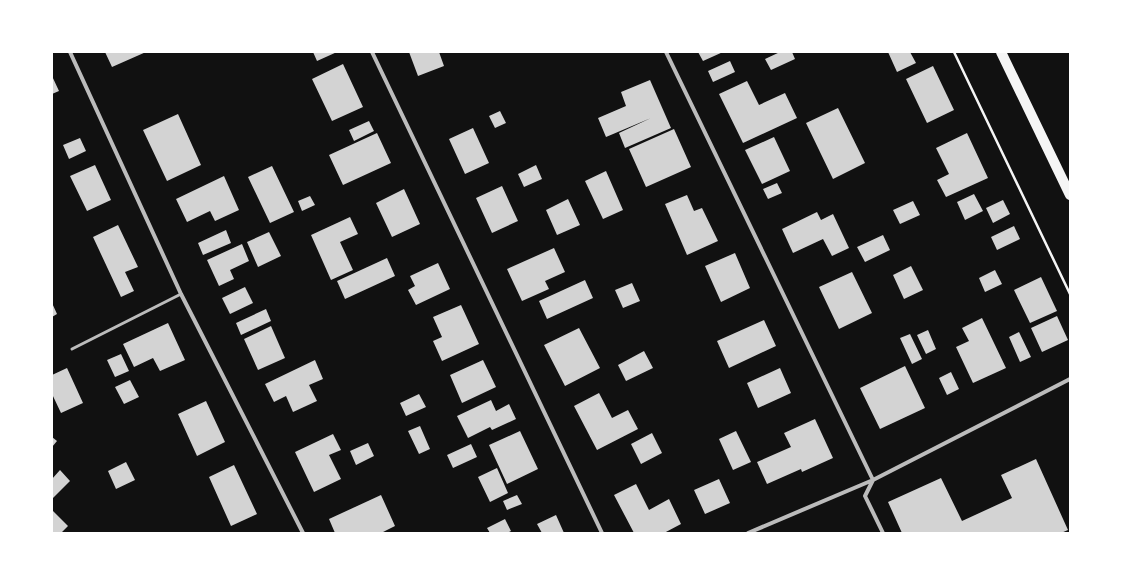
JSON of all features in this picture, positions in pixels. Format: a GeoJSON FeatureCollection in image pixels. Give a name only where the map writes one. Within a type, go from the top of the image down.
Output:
{"type":"FeatureCollection","features":[{"type":"Feature","properties":{"kind":"main road"},"geometry":{"type":"LineString","coordinates":[[1001,52],[1070,195]]}},
{"type":"Feature","properties":{"kind":"street"},"geometry":{"type":"LineString","coordinates":[[70,52],[181,294],[303,533]]}},
{"type":"Feature","properties":{"kind":"street"},"geometry":{"type":"LineString","coordinates":[[372,52],[602,533]]}},
{"type":"Feature","properties":{"kind":"street"},"geometry":{"type":"LineString","coordinates":[[666,52],[873,480]]}},
{"type":"Feature","properties":{"kind":"street"},"geometry":{"type":"LineString","coordinates":[[748,533],[873,480],[1070,379]]}},
{"type":"Feature","properties":{"kind":"street"},"geometry":{"type":"LineString","coordinates":[[873,480],[865,496],[883,533]]}},
{"type":"Feature","properties":{"kind":"lane"},"geometry":{"type":"LineString","coordinates":[[72,349],[181,294]]}},
{"type":"Feature","properties":{"kind":"path"},"geometry":{"type":"LineString","coordinates":[[954,52],[1070,294]]}},
{"type":"Feature","properties":{"kind":"building"},"geometry":{"type":"Polygon","coordinates":[[[105,52],[146,52],[112,67],[105,52]]]}},
{"type":"Feature","properties":{"kind":"building"},"geometry":{"type":"Polygon","coordinates":[[[313,52],[337,52],[317,61],[313,52]]]}},
{"type":"Feature","properties":{"kind":"building"},"geometry":{"type":"Polygon","coordinates":[[[409,52],[439,52],[444,66],[418,76],[409,52]]]}},
{"type":"Feature","properties":{"kind":"building"},"geometry":{"type":"Polygon","coordinates":[[[698,52],[723,52],[703,61],[698,52]]]}},
{"type":"Feature","properties":{"kind":"building"},"geometry":{"type":"Polygon","coordinates":[[[780,52],[792,52],[795,59],[771,70],[765,59],[780,52]]]}},
{"type":"Feature","properties":{"kind":"building"},"geometry":{"type":"Polygon","coordinates":[[[888,52],[910,52],[916,63],[897,72],[888,52]]]}},
{"type":"Feature","properties":{"kind":"building"},"geometry":{"type":"Polygon","coordinates":[[[730,61],[735,72],[713,82],[708,71],[730,61]]]}},
{"type":"Feature","properties":{"kind":"building"},"geometry":{"type":"Polygon","coordinates":[[[343,64],[363,107],[332,121],[312,79],[343,64]]]}},
{"type":"Feature","properties":{"kind":"building"},"geometry":{"type":"Polygon","coordinates":[[[933,66],[954,110],[927,123],[906,79],[933,66]]]}},
{"type":"Feature","properties":{"kind":"building"},"geometry":{"type":"Polygon","coordinates":[[[52,76],[59,91],[52,94],[52,76]]]}},
{"type":"Feature","properties":{"kind":"building"},"geometry":{"type":"Polygon","coordinates":[[[650,80],[671,128],[625,148],[619,133],[651,118],[606,137],[598,118],[626,106],[621,92],[650,80]]]}},
{"type":"Feature","properties":{"kind":"building"},"geometry":{"type":"Polygon","coordinates":[[[747,81],[759,105],[785,93],[797,118],[743,143],[719,94],[747,81]]]}},
{"type":"Feature","properties":{"kind":"building"},"geometry":{"type":"Polygon","coordinates":[[[838,108],[865,163],[833,179],[806,123],[838,108]]]}},
{"type":"Feature","properties":{"kind":"building"},"geometry":{"type":"Polygon","coordinates":[[[500,111],[506,123],[495,128],[489,116],[500,111]]]}},
{"type":"Feature","properties":{"kind":"building"},"geometry":{"type":"Polygon","coordinates":[[[178,114],[201,165],[167,181],[143,130],[178,114]]]}},
{"type":"Feature","properties":{"kind":"building"},"geometry":{"type":"Polygon","coordinates":[[[369,121],[374,131],[354,141],[349,130],[369,121]]]}},
{"type":"Feature","properties":{"kind":"building"},"geometry":{"type":"Polygon","coordinates":[[[473,128],[489,163],[465,174],[449,139],[473,128]]]}},
{"type":"Feature","properties":{"kind":"building"},"geometry":{"type":"Polygon","coordinates":[[[674,129],[691,167],[646,187],[629,149],[674,129]]]}},
{"type":"Feature","properties":{"kind":"building"},"geometry":{"type":"Polygon","coordinates":[[[377,133],[391,163],[343,185],[329,155],[377,133]]]}},
{"type":"Feature","properties":{"kind":"building"},"geometry":{"type":"Polygon","coordinates":[[[967,133],[988,178],[946,197],[937,180],[949,174],[936,148],[967,133]]]}},
{"type":"Feature","properties":{"kind":"building"},"geometry":{"type":"Polygon","coordinates":[[[774,137],[790,171],[762,184],[745,150],[774,137]]]}},
{"type":"Feature","properties":{"kind":"building"},"geometry":{"type":"Polygon","coordinates":[[[80,138],[86,151],[69,159],[63,145],[80,138]]]}},
{"type":"Feature","properties":{"kind":"building"},"geometry":{"type":"Polygon","coordinates":[[[95,165],[111,200],[87,211],[70,176],[95,165]]]}},
{"type":"Feature","properties":{"kind":"building"},"geometry":{"type":"Polygon","coordinates":[[[536,165],[542,179],[524,187],[518,174],[536,165]]]}},
{"type":"Feature","properties":{"kind":"building"},"geometry":{"type":"Polygon","coordinates":[[[272,166],[294,212],[270,223],[248,177],[272,166]]]}},
{"type":"Feature","properties":{"kind":"building"},"geometry":{"type":"Polygon","coordinates":[[[606,171],[623,210],[603,219],[585,181],[606,171]]]}},
{"type":"Feature","properties":{"kind":"building"},"geometry":{"type":"Polygon","coordinates":[[[224,176],[239,210],[215,221],[210,211],[187,222],[176,199],[224,176]]]}},
{"type":"Feature","properties":{"kind":"building"},"geometry":{"type":"Polygon","coordinates":[[[777,183],[782,193],[768,199],[763,189],[777,183]]]}},
{"type":"Feature","properties":{"kind":"building"},"geometry":{"type":"Polygon","coordinates":[[[502,186],[518,221],[492,233],[476,198],[502,186]]]}},
{"type":"Feature","properties":{"kind":"building"},"geometry":{"type":"Polygon","coordinates":[[[404,189],[420,224],[392,237],[376,203],[404,189]]]}},
{"type":"Feature","properties":{"kind":"building"},"geometry":{"type":"Polygon","coordinates":[[[974,194],[983,211],[965,220],[957,202],[974,194]]]}},
{"type":"Feature","properties":{"kind":"building"},"geometry":{"type":"Polygon","coordinates":[[[687,195],[694,211],[702,208],[718,241],[687,255],[665,204],[687,195]]]}},
{"type":"Feature","properties":{"kind":"building"},"geometry":{"type":"Polygon","coordinates":[[[310,196],[315,205],[302,211],[298,201],[310,196]]]}},
{"type":"Feature","properties":{"kind":"building"},"geometry":{"type":"Polygon","coordinates":[[[568,199],[580,225],[557,235],[546,210],[568,199]]]}},
{"type":"Feature","properties":{"kind":"building"},"geometry":{"type":"Polygon","coordinates":[[[1003,200],[1010,214],[993,223],[986,208],[1003,200]]]}},
{"type":"Feature","properties":{"kind":"building"},"geometry":{"type":"Polygon","coordinates":[[[913,201],[920,215],[900,224],[893,210],[913,201]]]}},
{"type":"Feature","properties":{"kind":"building"},"geometry":{"type":"Polygon","coordinates":[[[817,212],[821,220],[833,214],[849,248],[832,256],[823,239],[793,253],[782,229],[817,212]]]}},
{"type":"Feature","properties":{"kind":"building"},"geometry":{"type":"Polygon","coordinates":[[[350,217],[358,234],[340,242],[353,270],[331,280],[311,235],[350,217]]]}},
{"type":"Feature","properties":{"kind":"building"},"geometry":{"type":"Polygon","coordinates":[[[118,225],[138,267],[125,272],[134,291],[121,297],[93,237],[118,225]]]}},
{"type":"Feature","properties":{"kind":"building"},"geometry":{"type":"Polygon","coordinates":[[[1014,226],[1020,239],[997,250],[991,237],[1014,226]]]}},
{"type":"Feature","properties":{"kind":"building"},"geometry":{"type":"Polygon","coordinates":[[[226,230],[231,243],[203,255],[198,243],[226,230]]]}},
{"type":"Feature","properties":{"kind":"building"},"geometry":{"type":"Polygon","coordinates":[[[269,232],[281,256],[258,267],[247,242],[269,232]]]}},
{"type":"Feature","properties":{"kind":"building"},"geometry":{"type":"Polygon","coordinates":[[[883,235],[890,250],[865,262],[857,247],[883,235]]]}},
{"type":"Feature","properties":{"kind":"building"},"geometry":{"type":"Polygon","coordinates":[[[242,244],[249,261],[230,270],[234,279],[219,286],[207,260],[242,244]]]}},
{"type":"Feature","properties":{"kind":"building"},"geometry":{"type":"Polygon","coordinates":[[[554,248],[565,272],[545,281],[549,289],[522,301],[507,269],[554,248]]]}},
{"type":"Feature","properties":{"kind":"building"},"geometry":{"type":"Polygon","coordinates":[[[735,253],[750,288],[721,302],[705,266],[735,253]]]}},
{"type":"Feature","properties":{"kind":"building"},"geometry":{"type":"Polygon","coordinates":[[[387,258],[395,276],[345,299],[337,281],[387,258]]]}},
{"type":"Feature","properties":{"kind":"building"},"geometry":{"type":"Polygon","coordinates":[[[438,263],[450,289],[416,305],[408,290],[415,286],[410,276],[438,263]]]}},
{"type":"Feature","properties":{"kind":"building"},"geometry":{"type":"Polygon","coordinates":[[[911,266],[923,290],[904,299],[893,275],[911,266]]]}},
{"type":"Feature","properties":{"kind":"building"},"geometry":{"type":"Polygon","coordinates":[[[995,270],[1002,284],[985,292],[979,278],[995,270]]]}},
{"type":"Feature","properties":{"kind":"building"},"geometry":{"type":"Polygon","coordinates":[[[852,272],[872,313],[839,329],[819,287],[852,272]]]}},
{"type":"Feature","properties":{"kind":"building"},"geometry":{"type":"Polygon","coordinates":[[[1041,277],[1057,311],[1030,323],[1014,290],[1041,277]]]}},
{"type":"Feature","properties":{"kind":"building"},"geometry":{"type":"Polygon","coordinates":[[[585,280],[593,298],[547,319],[539,301],[585,280]]]}},
{"type":"Feature","properties":{"kind":"building"},"geometry":{"type":"Polygon","coordinates":[[[632,283],[640,301],[623,308],[615,290],[632,283]]]}},
{"type":"Feature","properties":{"kind":"building"},"geometry":{"type":"Polygon","coordinates":[[[245,287],[253,303],[230,314],[222,298],[245,287]]]}},
{"type":"Feature","properties":{"kind":"building"},"geometry":{"type":"Polygon","coordinates":[[[52,303],[57,314],[52,317],[52,303]]]}},
{"type":"Feature","properties":{"kind":"building"},"geometry":{"type":"Polygon","coordinates":[[[461,305],[479,344],[442,361],[433,341],[442,337],[433,317],[461,305]]]}},
{"type":"Feature","properties":{"kind":"building"},"geometry":{"type":"Polygon","coordinates":[[[266,309],[271,321],[241,335],[236,323],[266,309]]]}},
{"type":"Feature","properties":{"kind":"building"},"geometry":{"type":"Polygon","coordinates":[[[1057,316],[1068,340],[1042,352],[1031,328],[1057,316]]]}},
{"type":"Feature","properties":{"kind":"building"},"geometry":{"type":"Polygon","coordinates":[[[982,318],[1006,368],[973,383],[956,347],[969,341],[962,328],[982,318]]]}},
{"type":"Feature","properties":{"kind":"building"},"geometry":{"type":"Polygon","coordinates":[[[764,320],[776,346],[729,368],[717,341],[764,320]]]}},
{"type":"Feature","properties":{"kind":"building"},"geometry":{"type":"Polygon","coordinates":[[[168,323],[185,360],[160,371],[153,358],[134,367],[123,344],[168,323]]]}},
{"type":"Feature","properties":{"kind":"building"},"geometry":{"type":"Polygon","coordinates":[[[271,326],[285,358],[258,370],[244,339],[271,326]]]}},
{"type":"Feature","properties":{"kind":"building"},"geometry":{"type":"Polygon","coordinates":[[[579,328],[600,368],[565,386],[544,345],[579,328]]]}},
{"type":"Feature","properties":{"kind":"building"},"geometry":{"type":"Polygon","coordinates":[[[928,330],[936,349],[926,354],[917,335],[928,330]]]}},
{"type":"Feature","properties":{"kind":"building"},"geometry":{"type":"Polygon","coordinates":[[[1019,332],[1031,357],[1020,362],[1009,337],[1019,332]]]}},
{"type":"Feature","properties":{"kind":"building"},"geometry":{"type":"Polygon","coordinates":[[[910,334],[922,359],[912,364],[900,338],[910,334]]]}},
{"type":"Feature","properties":{"kind":"building"},"geometry":{"type":"Polygon","coordinates":[[[644,351],[653,368],[626,381],[618,365],[644,351]]]}},
{"type":"Feature","properties":{"kind":"building"},"geometry":{"type":"Polygon","coordinates":[[[121,354],[129,371],[115,377],[107,360],[121,354]]]}},
{"type":"Feature","properties":{"kind":"building"},"geometry":{"type":"Polygon","coordinates":[[[315,360],[323,379],[309,385],[317,401],[293,412],[286,396],[274,402],[265,384],[315,360]]]}},
{"type":"Feature","properties":{"kind":"building"},"geometry":{"type":"Polygon","coordinates":[[[483,360],[496,387],[462,403],[450,375],[483,360]]]}},
{"type":"Feature","properties":{"kind":"building"},"geometry":{"type":"Polygon","coordinates":[[[905,366],[925,408],[880,429],[860,388],[905,366]]]}},
{"type":"Feature","properties":{"kind":"building"},"geometry":{"type":"Polygon","coordinates":[[[67,368],[83,403],[61,413],[52,394],[52,375],[67,368]]]}},
{"type":"Feature","properties":{"kind":"building"},"geometry":{"type":"Polygon","coordinates":[[[780,368],[791,393],[758,408],[747,383],[780,368]]]}},
{"type":"Feature","properties":{"kind":"building"},"geometry":{"type":"Polygon","coordinates":[[[951,372],[959,389],[947,395],[939,378],[951,372]]]}},
{"type":"Feature","properties":{"kind":"building"},"geometry":{"type":"Polygon","coordinates":[[[130,380],[139,397],[124,404],[115,387],[130,380]]]}},
{"type":"Feature","properties":{"kind":"building"},"geometry":{"type":"Polygon","coordinates":[[[599,393],[612,418],[628,410],[638,429],[597,450],[574,406],[599,393]]]}},
{"type":"Feature","properties":{"kind":"building"},"geometry":{"type":"Polygon","coordinates":[[[419,394],[426,407],[406,416],[400,403],[419,394]]]}},
{"type":"Feature","properties":{"kind":"building"},"geometry":{"type":"Polygon","coordinates":[[[491,400],[496,411],[509,404],[516,419],[492,430],[490,427],[468,438],[457,416],[491,400]]]}},
{"type":"Feature","properties":{"kind":"building"},"geometry":{"type":"Polygon","coordinates":[[[206,401],[225,442],[197,456],[178,414],[206,401]]]}},
{"type":"Feature","properties":{"kind":"building"},"geometry":{"type":"Polygon","coordinates":[[[815,419],[833,458],[802,472],[801,469],[767,484],[757,462],[791,447],[784,433],[815,419]]]}},
{"type":"Feature","properties":{"kind":"building"},"geometry":{"type":"Polygon","coordinates":[[[420,426],[430,449],[419,454],[408,431],[420,426]]]}},
{"type":"Feature","properties":{"kind":"building"},"geometry":{"type":"Polygon","coordinates":[[[520,431],[538,469],[507,484],[489,445],[520,431]]]}},
{"type":"Feature","properties":{"kind":"building"},"geometry":{"type":"Polygon","coordinates":[[[736,431],[751,462],[733,470],[719,439],[736,431]]]}},
{"type":"Feature","properties":{"kind":"building"},"geometry":{"type":"Polygon","coordinates":[[[652,433],[662,453],[641,464],[631,444],[652,433]]]}},
{"type":"Feature","properties":{"kind":"building"},"geometry":{"type":"Polygon","coordinates":[[[333,434],[341,450],[329,455],[341,479],[314,492],[295,452],[333,434]]]}},
{"type":"Feature","properties":{"kind":"building"},"geometry":{"type":"Polygon","coordinates":[[[52,437],[57,441],[52,447],[52,437]]]}},
{"type":"Feature","properties":{"kind":"building"},"geometry":{"type":"Polygon","coordinates":[[[368,443],[374,456],[356,465],[350,451],[368,443]]]}},
{"type":"Feature","properties":{"kind":"building"},"geometry":{"type":"Polygon","coordinates":[[[471,444],[477,457],[453,468],[447,455],[471,444]]]}},
{"type":"Feature","properties":{"kind":"building"},"geometry":{"type":"Polygon","coordinates":[[[1036,459],[1068,530],[1061,533],[902,533],[888,502],[941,478],[962,521],[1012,498],[1001,475],[1036,459]]]}},
{"type":"Feature","properties":{"kind":"building"},"geometry":{"type":"Polygon","coordinates":[[[126,462],[135,480],[116,489],[108,471],[126,462]]]}},
{"type":"Feature","properties":{"kind":"building"},"geometry":{"type":"Polygon","coordinates":[[[234,465],[257,514],[231,526],[209,477],[234,465]]]}},
{"type":"Feature","properties":{"kind":"building"},"geometry":{"type":"Polygon","coordinates":[[[497,468],[508,493],[490,502],[478,477],[497,468]]]}},
{"type":"Feature","properties":{"kind":"building"},"geometry":{"type":"Polygon","coordinates":[[[60,470],[70,481],[52,499],[52,479],[60,470]]]}},
{"type":"Feature","properties":{"kind":"building"},"geometry":{"type":"Polygon","coordinates":[[[719,479],[730,503],[705,514],[694,490],[719,479]]]}},
{"type":"Feature","properties":{"kind":"building"},"geometry":{"type":"Polygon","coordinates":[[[636,484],[649,510],[669,499],[681,524],[664,533],[634,533],[614,495],[636,484]]]}},
{"type":"Feature","properties":{"kind":"building"},"geometry":{"type":"Polygon","coordinates":[[[381,495],[395,526],[381,533],[335,533],[329,519],[381,495]]]}},
{"type":"Feature","properties":{"kind":"building"},"geometry":{"type":"Polygon","coordinates":[[[517,495],[522,504],[507,510],[503,501],[517,495]]]}},
{"type":"Feature","properties":{"kind":"building"},"geometry":{"type":"Polygon","coordinates":[[[52,510],[68,526],[61,533],[52,533],[52,510]]]}},
{"type":"Feature","properties":{"kind":"building"},"geometry":{"type":"Polygon","coordinates":[[[556,515],[564,533],[542,533],[537,524],[556,515]]]}},
{"type":"Feature","properties":{"kind":"building"},"geometry":{"type":"Polygon","coordinates":[[[505,519],[511,531],[507,533],[490,533],[487,528],[505,519]]]}}]}
